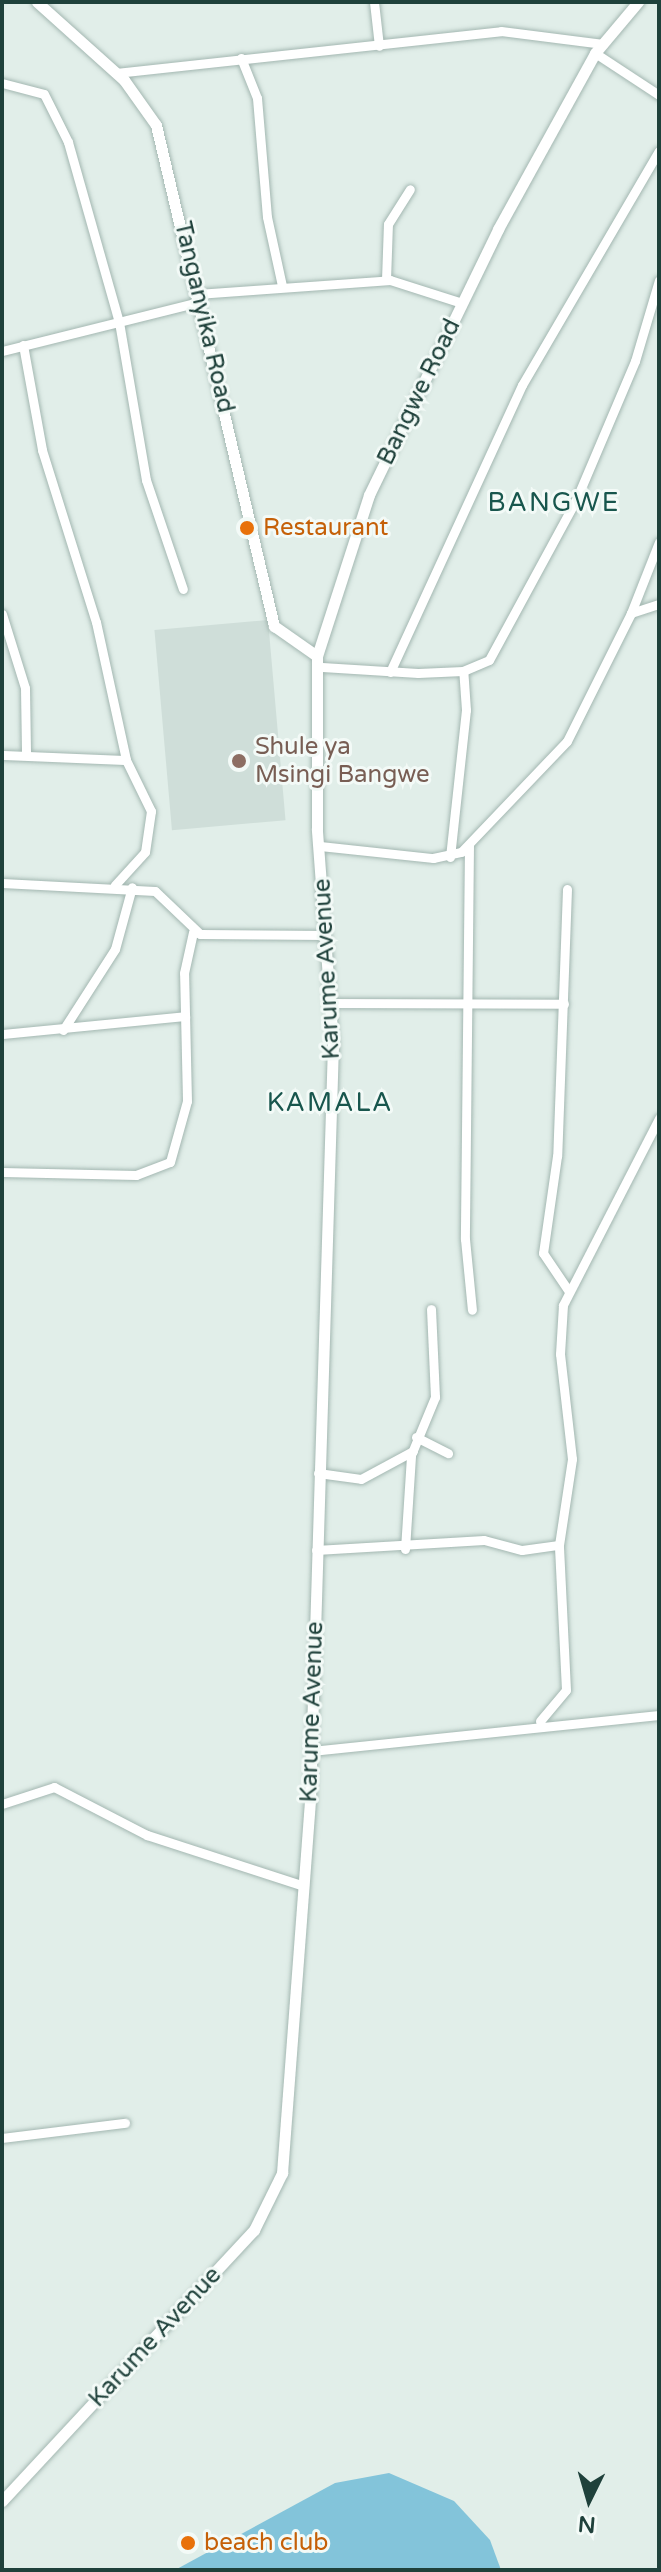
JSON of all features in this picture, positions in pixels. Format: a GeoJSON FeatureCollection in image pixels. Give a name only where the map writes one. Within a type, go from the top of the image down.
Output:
{"type":"FeatureCollection","features":[{"type":"Feature","properties":{"kind":"street","name":"Tanganyika Road"},"geometry":{"type":"LineString","coordinates":[[37,2],[116,73],[156,125],[170,164],[274,626],[319,661]]}},
{"type":"Feature","properties":{"kind":"street"},"geometry":{"type":"LineString","coordinates":[[374,2],[379,46]]}},
{"type":"Feature","properties":{"kind":"street","name":"Bangwe Road"},"geometry":{"type":"LineString","coordinates":[[318,817],[319,661],[369,495],[462,303],[599,48],[638,2]]}},
{"type":"Feature","properties":{"kind":"street"},"geometry":{"type":"LineString","coordinates":[[116,73],[501,31],[599,48],[659,95]]}},
{"type":"Feature","properties":{"kind":"street"},"geometry":{"type":"LineString","coordinates":[[241,58],[257,98],[266,209],[282,286]]}},
{"type":"Feature","properties":{"kind":"street"},"geometry":{"type":"LineString","coordinates":[[2,83],[34,89],[52,103],[87,196],[119,322],[137,444],[183,589]]}},
{"type":"Feature","properties":{"kind":"street"},"geometry":{"type":"LineString","coordinates":[[390,672],[522,385],[659,151]]}},
{"type":"Feature","properties":{"kind":"street"},"geometry":{"type":"LineString","coordinates":[[386,280],[388,224],[410,189]]}},
{"type":"Feature","properties":{"kind":"street"},"geometry":{"type":"LineString","coordinates":[[2,351],[119,322],[198,298],[282,286],[386,280],[462,303]]}},
{"type":"Feature","properties":{"kind":"street"},"geometry":{"type":"LineString","coordinates":[[319,661],[390,672],[463,671],[497,651],[566,520],[635,361],[659,280]]}},
{"type":"Feature","properties":{"kind":"street"},"geometry":{"type":"LineString","coordinates":[[23,345],[42,450],[96,622],[126,760],[148,795],[150,827],[141,860],[115,885]]}},
{"type":"Feature","properties":{"kind":"street"},"geometry":{"type":"LineString","coordinates":[[320,846],[450,857],[469,845],[567,741],[631,613],[659,542]]}},
{"type":"Feature","properties":{"kind":"street"},"geometry":{"type":"LineString","coordinates":[[631,613],[659,604]]}},
{"type":"Feature","properties":{"kind":"street"},"geometry":{"type":"LineString","coordinates":[[2,614],[23,676],[26,754]]}},
{"type":"Feature","properties":{"kind":"street"},"geometry":{"type":"LineString","coordinates":[[450,857],[466,710],[463,671]]}},
{"type":"Feature","properties":{"kind":"street"},"geometry":{"type":"LineString","coordinates":[[2,755],[126,760]]}},
{"type":"Feature","properties":{"kind":"street","name":"Karume Avenue"},"geometry":{"type":"LineString","coordinates":[[2,2501],[269,2207],[285,2158],[311,1751],[330,1003],[318,817]]}},
{"type":"Feature","properties":{"kind":"street"},"geometry":{"type":"LineString","coordinates":[[469,845],[467,1004],[472,1310]]}},
{"type":"Feature","properties":{"kind":"street"},"geometry":{"type":"LineString","coordinates":[[2,883],[132,887],[169,897],[193,932],[185,1016],[187,1101],[179,1147],[165,1167],[117,1176],[2,1172]]}},
{"type":"Feature","properties":{"kind":"street"},"geometry":{"type":"LineString","coordinates":[[63,1030],[115,949],[132,887]]}},
{"type":"Feature","properties":{"kind":"street"},"geometry":{"type":"LineString","coordinates":[[567,889],[557,1156],[543,1253],[568,1290]]}},
{"type":"Feature","properties":{"kind":"street"},"geometry":{"type":"LineString","coordinates":[[193,932],[326,935]]}},
{"type":"Feature","properties":{"kind":"street"},"geometry":{"type":"LineString","coordinates":[[330,1003],[564,1004]]}},
{"type":"Feature","properties":{"kind":"street"},"geometry":{"type":"LineString","coordinates":[[2,1034],[185,1016]]}},
{"type":"Feature","properties":{"kind":"street"},"geometry":{"type":"LineString","coordinates":[[540,1721],[566,1690],[559,1545],[571,1492],[560,1354],[568,1290],[659,1118]]}},
{"type":"Feature","properties":{"kind":"street"},"geometry":{"type":"LineString","coordinates":[[405,1549],[413,1451],[416,1437],[435,1397],[431,1309]]}},
{"type":"Feature","properties":{"kind":"street"},"geometry":{"type":"LineString","coordinates":[[416,1437],[448,1453]]}},
{"type":"Feature","properties":{"kind":"street"},"geometry":{"type":"LineString","coordinates":[[318,1473],[361,1479],[413,1451]]}},
{"type":"Feature","properties":{"kind":"street"},"geometry":{"type":"LineString","coordinates":[[316,1550],[405,1549],[484,1540],[522,1550],[559,1545]]}},
{"type":"Feature","properties":{"kind":"street"},"geometry":{"type":"LineString","coordinates":[[311,1751],[540,1721],[659,1715]]}},
{"type":"Feature","properties":{"kind":"street"},"geometry":{"type":"LineString","coordinates":[[2,1804],[54,1787],[147,1835],[304,1886]]}},
{"type":"Feature","properties":{"kind":"street"},"geometry":{"type":"LineString","coordinates":[[2,2138],[125,2123]]}},
{"type":"Feature","properties":{"kind":"shaded area"},"geometry":{"type":"Polygon","coordinates":[[[268,620],[286,820],[172,830],[154,630],[268,620]]]}},
{"type":"Feature","properties":{"kind":"water"},"geometry":{"type":"Polygon","coordinates":[[[389,2473],[454,2501],[490,2540],[501,2570],[175,2570],[335,2483],[389,2473]]]}},
{"type":"Feature","properties":{"kind":"place","name":"Restaurant"},"geometry":{"type":"Point","coordinates":[247,528]}},
{"type":"Feature","properties":{"kind":"place","name":"Shule ya Msingi Bangwe"},"geometry":{"type":"Point","coordinates":[239,761]}},
{"type":"Feature","properties":{"kind":"place","name":"beach club"},"geometry":{"type":"Point","coordinates":[188,2543]}},
{"type":"Feature","properties":{"kind":"district","name":"BANGWE"},"geometry":{"type":"Point","coordinates":[554,503]}},
{"type":"Feature","properties":{"kind":"district","name":"KAMALA"},"geometry":{"type":"Point","coordinates":[330,1103]}}]}
